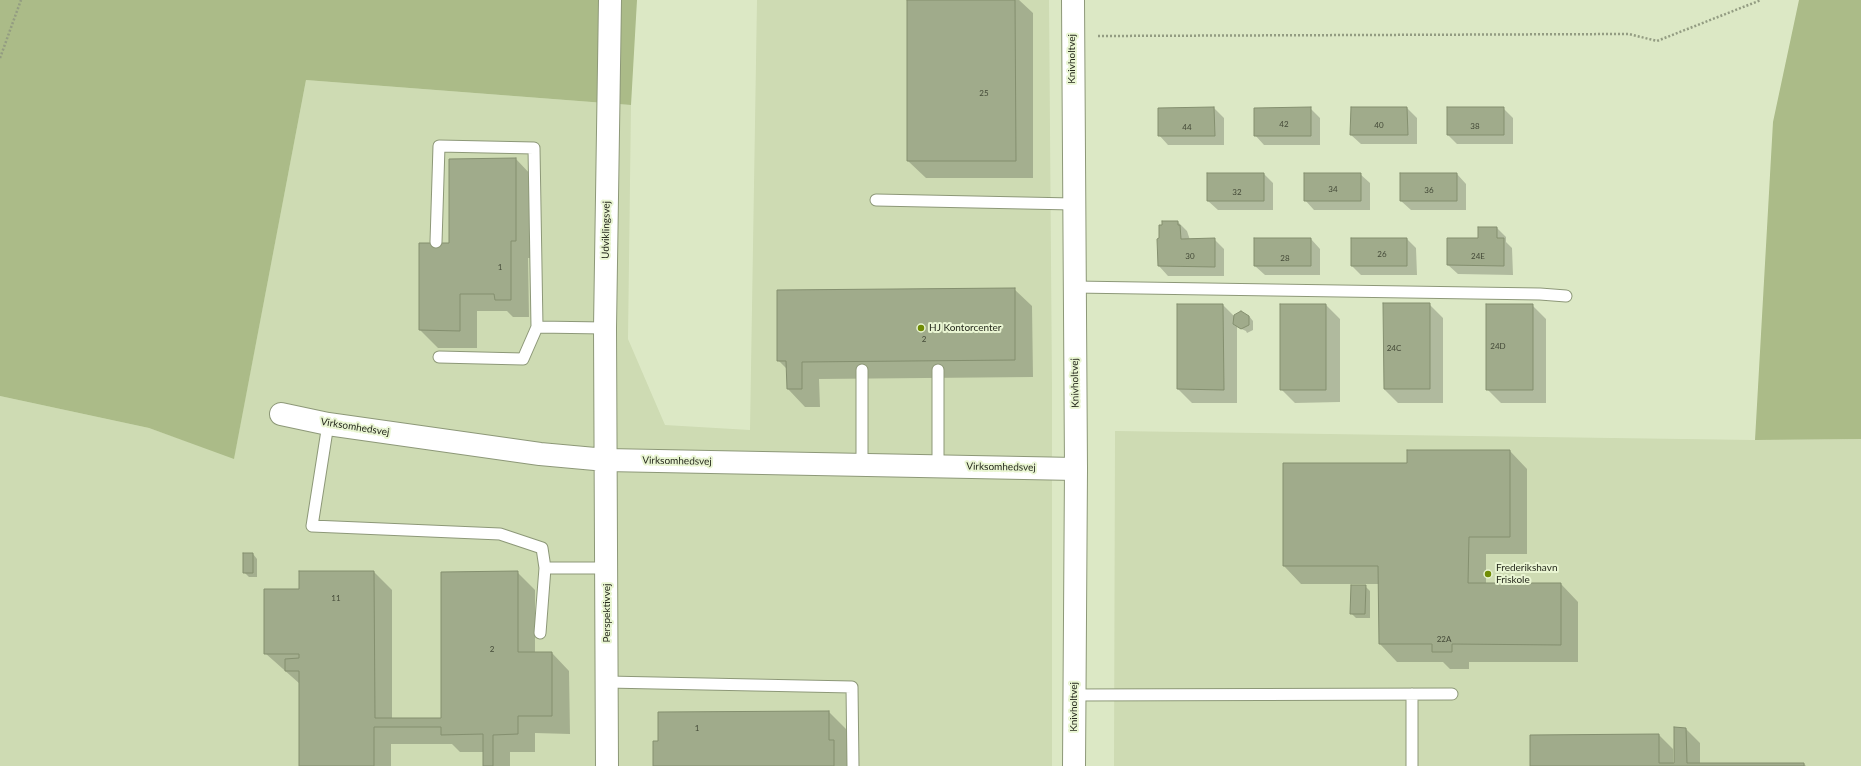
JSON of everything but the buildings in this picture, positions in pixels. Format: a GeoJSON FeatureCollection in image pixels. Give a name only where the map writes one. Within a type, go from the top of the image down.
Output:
{"type":"FeatureCollection","features":[{"type":"Feature","properties":{"kind":"street","name":"Udviklingsvej"},"geometry":{"type":"LineString","coordinates":[[606,460],[605,328],[610,0]]}},
{"type":"Feature","properties":{"kind":"street","name":"Knivholtvej"},"geometry":{"type":"LineString","coordinates":[[1073,0],[1076,469],[1074,766]]}},
{"type":"Feature","properties":{"kind":"street","name":"Virksomhedsvej"},"geometry":{"type":"LineString","coordinates":[[281,414],[328,424],[540,454],[606,460],[1076,469]]}},
{"type":"Feature","properties":{"kind":"street","name":"Perspektivvej"},"geometry":{"type":"LineString","coordinates":[[606,460],[607,766]]}},
{"type":"Feature","properties":{"kind":"lane"},"geometry":{"type":"LineString","coordinates":[[436,242],[439,146],[534,148],[537,327],[523,359],[438,357]]}},
{"type":"Feature","properties":{"kind":"lane"},"geometry":{"type":"LineString","coordinates":[[876,200],[1074,204]]}},
{"type":"Feature","properties":{"kind":"lane"},"geometry":{"type":"LineString","coordinates":[[1074,287],[1532,294],[1566,296]]}},
{"type":"Feature","properties":{"kind":"lane"},"geometry":{"type":"LineString","coordinates":[[537,327],[605,328]]}},
{"type":"Feature","properties":{"kind":"lane"},"geometry":{"type":"LineString","coordinates":[[862,370],[862,465]]}},
{"type":"Feature","properties":{"kind":"lane"},"geometry":{"type":"LineString","coordinates":[[938,370],[938,466]]}},
{"type":"Feature","properties":{"kind":"lane"},"geometry":{"type":"LineString","coordinates":[[328,424],[312,526],[500,534],[542,548],[546,568],[540,633]]}},
{"type":"Feature","properties":{"kind":"lane"},"geometry":{"type":"LineString","coordinates":[[546,568],[607,568]]}},
{"type":"Feature","properties":{"kind":"lane"},"geometry":{"type":"LineString","coordinates":[[607,682],[852,687],[853,766]]}},
{"type":"Feature","properties":{"kind":"lane"},"geometry":{"type":"LineString","coordinates":[[1412,694],[1412,766]]}},
{"type":"Feature","properties":{"kind":"lane"},"geometry":{"type":"LineString","coordinates":[[1074,695],[1452,694]]}},
{"type":"Feature","properties":{"kind":"path"},"geometry":{"type":"LineString","coordinates":[[0,58],[21,0]]}},
{"type":"Feature","properties":{"kind":"path"},"geometry":{"type":"LineString","coordinates":[[1073,36],[1629,34],[1657,41],[1761,0]]}},
{"type":"Feature","properties":{"kind":"shaded area"},"geometry":{"type":"Polygon","coordinates":[[[0,0],[637,0],[631,105],[306,80],[234,459],[149,428],[0,396],[0,0]]]}},
{"type":"Feature","properties":{"kind":"shaded area"},"geometry":{"type":"Polygon","coordinates":[[[757,0],[1049,0],[1052,389],[1052,766],[0,766],[0,396],[149,428],[234,458],[306,80],[631,105],[628,339],[665,425],[750,430],[757,0]]]}},
{"type":"Feature","properties":{"kind":"shaded area"},"geometry":{"type":"Polygon","coordinates":[[[1799,0],[1861,0],[1861,439],[1755,440],[1773,122],[1799,0]]]}},
{"type":"Feature","properties":{"kind":"shaded area","name":"Frederikshavn Friskole"},"geometry":{"type":"Polygon","coordinates":[[[1115,431],[1755,440],[1861,439],[1861,766],[1114,766],[1115,431]]]}},
{"type":"Feature","properties":{"kind":"place","name":"HJ Kontorcenter"},"geometry":{"type":"Point","coordinates":[921,328]}},
{"type":"Feature","properties":{"kind":"place","name":"Frederikshavn Friskole"},"geometry":{"type":"Point","coordinates":[1488,574]}}]}
